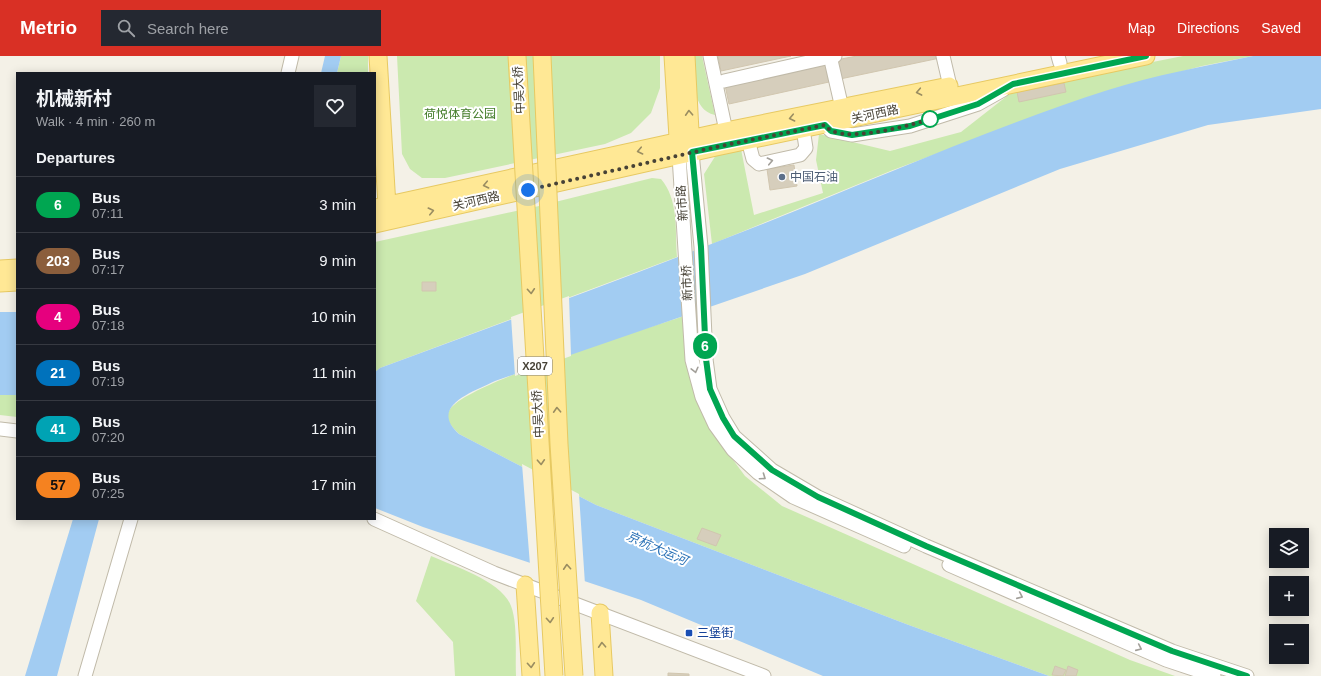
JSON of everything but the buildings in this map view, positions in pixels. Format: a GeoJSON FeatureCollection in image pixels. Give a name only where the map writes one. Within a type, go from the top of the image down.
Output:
{"type":"FeatureCollection","features":[{"type":"Feature","properties":{"kind":"main road"},"geometry":{"type":"LineString","coordinates":[[378,56],[388,210]]}},
{"type":"Feature","properties":{"kind":"main road"},"geometry":{"type":"LineString","coordinates":[[388,56],[388,210]]}},
{"type":"Feature","properties":{"kind":"main road"},"geometry":{"type":"LineString","coordinates":[[507,56],[518,207],[529,270]]}},
{"type":"Feature","properties":{"kind":"main road","name":"中吴大桥"},"geometry":{"type":"LineString","coordinates":[[517,56],[554,676]]}},
{"type":"Feature","properties":{"kind":"main road","name":"中吴大桥"},"geometry":{"type":"LineString","coordinates":[[542,56],[550,270],[559,444],[574,676]]}},
{"type":"Feature","properties":{"kind":"main road"},"geometry":{"type":"LineString","coordinates":[[550,270],[557,151],[552,56]]}},
{"type":"Feature","properties":{"kind":"main road"},"geometry":{"type":"LineString","coordinates":[[673,56],[685,148]]}},
{"type":"Feature","properties":{"kind":"main road"},"geometry":{"type":"LineString","coordinates":[[685,148],[686,56]]}},
{"type":"Feature","properties":{"kind":"main road","name":"关河西路"},"geometry":{"type":"LineString","coordinates":[[685,148],[726,132],[950,86],[1059,60],[1094,56]]}},
{"type":"Feature","properties":{"kind":"main road","name":"关河西路"},"geometry":{"type":"LineString","coordinates":[[376,223],[388,210],[685,148],[748,140],[804,130],[1146,56]]}},
{"type":"Feature","properties":{"kind":"main road"},"geometry":{"type":"LineString","coordinates":[[0,269],[16,268]]}},
{"type":"Feature","properties":{"kind":"main road"},"geometry":{"type":"LineString","coordinates":[[0,283],[16,282]]}},
{"type":"Feature","properties":{"kind":"main road"},"geometry":{"type":"LineString","coordinates":[[525,585],[531,676]]}},
{"type":"Feature","properties":{"kind":"main road"},"geometry":{"type":"LineString","coordinates":[[600,613],[604,676]]}},
{"type":"Feature","properties":{"kind":"street"},"geometry":{"type":"LineString","coordinates":[[288,72],[292,56]]}},
{"type":"Feature","properties":{"kind":"street"},"geometry":{"type":"LineString","coordinates":[[710,56],[726,132]]}},
{"type":"Feature","properties":{"kind":"street"},"geometry":{"type":"LineString","coordinates":[[724,81],[832,56],[842,108]]}},
{"type":"Feature","properties":{"kind":"street"},"geometry":{"type":"LineString","coordinates":[[943,56],[950,86]]}},
{"type":"Feature","properties":{"kind":"street"},"geometry":{"type":"LineString","coordinates":[[748,140],[753,159],[759,164],[800,155],[806,148],[804,130]]}},
{"type":"Feature","properties":{"kind":"street","name":"新市路"},"geometry":{"type":"LineString","coordinates":[[685,148],[701,247]]}},
{"type":"Feature","properties":{"kind":"street","name":"新市路"},"geometry":{"type":"LineString","coordinates":[[685,148],[686,250]]}},
{"type":"Feature","properties":{"kind":"street","name":"新市桥"},"geometry":{"type":"LineString","coordinates":[[701,247],[703,315],[710,389],[723,418],[734,436],[772,470],[818,497],[926,546],[1172,651],[1247,676]]}},
{"type":"Feature","properties":{"kind":"street","name":"新市桥"},"geometry":{"type":"LineString","coordinates":[[686,250],[688,317],[694,368],[702,397],[715,425],[738,454],[758,473],[793,497],[1166,660],[1214,676]]}},
{"type":"Feature","properties":{"kind":"street"},"geometry":{"type":"LineString","coordinates":[[0,428],[16,431]]}},
{"type":"Feature","properties":{"kind":"street"},"geometry":{"type":"LineString","coordinates":[[85,676],[131,520]]}},
{"type":"Feature","properties":{"kind":"street"},"geometry":{"type":"LineString","coordinates":[[376,520],[494,573],[764,676]]}},
{"type":"Feature","properties":{"kind":"green space"},"geometry":{"type":"Polygon","coordinates":[[[341,56],[368,56],[368,72],[337,72],[341,56]]]}},
{"type":"Feature","properties":{"kind":"green space","name":"荷悦体育公园"},"geometry":{"type":"Polygon","coordinates":[[[397,56],[660,56],[660,88],[651,113],[631,133],[605,144],[445,178],[422,178],[410,169],[402,154],[397,56]]]}},
{"type":"Feature","properties":{"kind":"green space"},"geometry":{"type":"Polygon","coordinates":[[[692,56],[702,56],[715,115],[707,112],[698,99],[695,91],[692,56]]]}},
{"type":"Feature","properties":{"kind":"green space"},"geometry":{"type":"Polygon","coordinates":[[[1183,56],[1253,56],[1202,66],[1095,95],[893,170],[712,244],[704,174],[716,155],[741,149],[754,215],[823,193],[816,160],[819,134],[890,151],[961,132],[1016,89],[1183,56]]]}},
{"type":"Feature","properties":{"kind":"green space"},"geometry":{"type":"Polygon","coordinates":[[[652,178],[661,179],[671,196],[676,226],[677,257],[380,368],[376,371],[376,242],[539,206],[652,178]]]}},
{"type":"Feature","properties":{"kind":"green space"},"geometry":{"type":"Polygon","coordinates":[[[684,316],[688,373],[698,402],[719,441],[745,476],[782,506],[1130,660],[1175,676],[1049,676],[906,624],[596,505],[459,434],[448,421],[449,411],[461,400],[486,387],[557,358],[684,316]]]}},
{"type":"Feature","properties":{"kind":"green space"},"geometry":{"type":"Polygon","coordinates":[[[0,395],[16,395],[16,417],[0,415],[0,395]]]}},
{"type":"Feature","properties":{"kind":"green space"},"geometry":{"type":"Polygon","coordinates":[[[431,556],[476,575],[498,589],[506,597],[511,606],[515,622],[516,676],[455,676],[453,642],[416,601],[431,556]]]}},
{"type":"Feature","properties":{"kind":"water"},"geometry":{"type":"Polygon","coordinates":[[[325,56],[341,56],[337,72],[321,72],[325,56]]]}},
{"type":"Feature","properties":{"kind":"water","name":"京杭大运河"},"geometry":{"type":"Polygon","coordinates":[[[1253,56],[1321,56],[1321,109],[1208,125],[1060,169],[805,274],[495,381],[457,401],[451,408],[448,415],[451,424],[459,434],[596,505],[906,624],[1049,676],[823,676],[641,600],[423,527],[376,508],[376,371],[380,368],[665,262],[976,137],[1108,90],[1180,71],[1253,56]]]}},
{"type":"Feature","properties":{"kind":"water"},"geometry":{"type":"Polygon","coordinates":[[[0,312],[16,312],[16,395],[0,395],[0,312]]]}},
{"type":"Feature","properties":{"kind":"water"},"geometry":{"type":"Polygon","coordinates":[[[73,520],[99,520],[57,676],[25,676],[73,520]]]}},
{"type":"Feature","properties":{"kind":"pier"},"geometry":{"type":"Polygon","coordinates":[[[569,296],[571,356],[515,376],[511,317],[569,296]]]}},
{"type":"Feature","properties":{"kind":"pier"},"geometry":{"type":"Polygon","coordinates":[[[522,464],[579,494],[585,584],[530,565],[522,464]]]}},
{"type":"Feature","properties":{"kind":"bus line","name":"6"},"geometry":{"type":"LineString","coordinates":[[1146,56],[1013,84],[978,104],[910,126],[852,135],[831,131],[825,125],[692,152],[701,247],[703,315],[710,389],[723,418],[734,436],[772,470],[818,497],[926,546],[1172,651],[1247,676]]}},
{"type":"Feature","properties":{"kind":"place","name":"中国石油"},"geometry":{"type":"Point","coordinates":[782,177]}},
{"type":"Feature","properties":{"kind":"place","name":"三堡街"},"geometry":{"type":"Point","coordinates":[689,633]}},
{"type":"Feature","properties":{"kind":"route"},"geometry":{"type":"LineString","coordinates":[[528,190],[692,152],[825,125],[831,131],[852,135],[910,126],[935,118],[930,119]]}}]}
